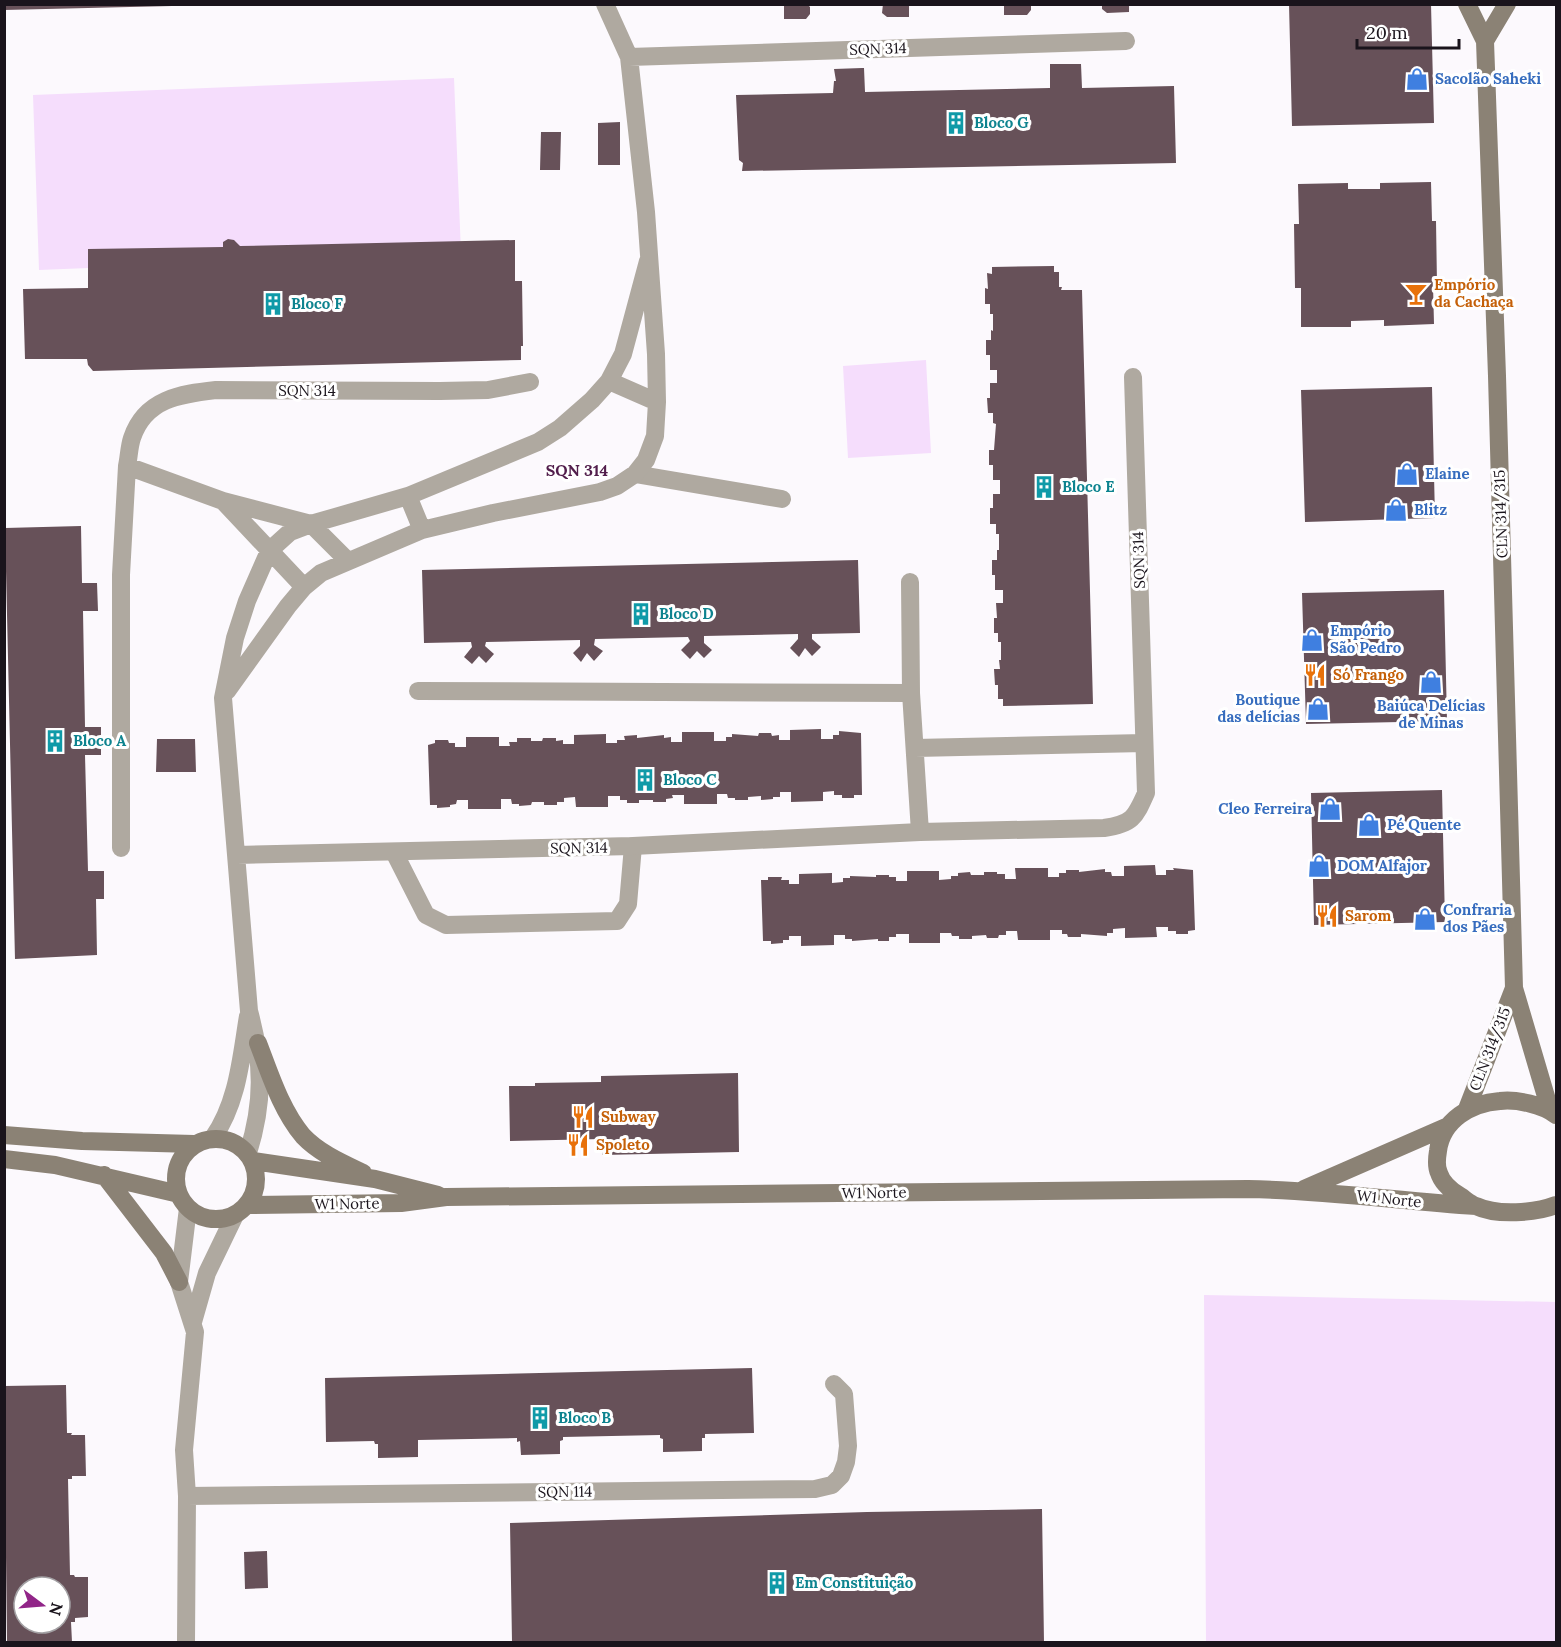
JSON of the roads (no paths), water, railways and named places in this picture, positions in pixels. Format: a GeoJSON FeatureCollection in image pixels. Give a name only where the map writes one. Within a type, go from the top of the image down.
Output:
{"type":"FeatureCollection","features":[{"type":"Feature","properties":{"kind":"street"},"geometry":{"type":"LineString","coordinates":[[223,698],[264,638],[304,587],[321,573],[422,530],[493,513],[600,492],[617,486],[634,474],[646,460],[655,436],[657,402],[646,212],[629,57],[605,4]]}},
{"type":"Feature","properties":{"kind":"street"},"geometry":{"type":"LineString","coordinates":[[1467,4],[1485,41]]}},
{"type":"Feature","properties":{"kind":"street"},"geometry":{"type":"LineString","coordinates":[[1485,41],[1507,4]]}},
{"type":"Feature","properties":{"kind":"street","name":"SQN 314"},"geometry":{"type":"LineString","coordinates":[[629,57],[1126,41]]}},
{"type":"Feature","properties":{"kind":"street","name":"CLN 314/315"},"geometry":{"type":"LineString","coordinates":[[1485,41],[1498,400],[1514,988],[1553,1112]]}},
{"type":"Feature","properties":{"kind":"street"},"geometry":{"type":"LineString","coordinates":[[375,1179],[325,1153],[303,1136],[286,1111],[258,1043],[249,1011],[223,698],[235,638],[247,601],[269,551],[290,532],[408,496],[538,442],[560,428],[591,400],[609,381],[623,354],[648,261]]}},
{"type":"Feature","properties":{"kind":"street","name":"SQN 314"},"geometry":{"type":"LineString","coordinates":[[237,855],[633,846],[920,832],[1104,828],[1128,823],[1137,813],[1146,793],[1133,377]]}},
{"type":"Feature","properties":{"kind":"street"},"geometry":{"type":"LineString","coordinates":[[609,381],[657,402]]}},
{"type":"Feature","properties":{"kind":"street","name":"SQN 314"},"geometry":{"type":"LineString","coordinates":[[121,848],[121,575],[127,466],[132,438],[143,418],[161,402],[183,394],[216,390],[488,390],[530,382]]}},
{"type":"Feature","properties":{"kind":"street"},"geometry":{"type":"LineString","coordinates":[[127,466],[223,501],[311,524],[348,561]]}},
{"type":"Feature","properties":{"kind":"street"},"geometry":{"type":"LineString","coordinates":[[634,474],[782,499]]}},
{"type":"Feature","properties":{"kind":"street"},"geometry":{"type":"LineString","coordinates":[[408,496],[422,530]]}},
{"type":"Feature","properties":{"kind":"street"},"geometry":{"type":"LineString","coordinates":[[223,501],[304,587]]}},
{"type":"Feature","properties":{"kind":"street"},"geometry":{"type":"LineString","coordinates":[[909,582],[911,693],[920,832]]}},
{"type":"Feature","properties":{"kind":"street"},"geometry":{"type":"LineString","coordinates":[[418,691],[911,693]]}},
{"type":"Feature","properties":{"kind":"street"},"geometry":{"type":"LineString","coordinates":[[915,748],[1144,743]]}},
{"type":"Feature","properties":{"kind":"street"},"geometry":{"type":"LineString","coordinates":[[394,852],[426,915],[446,925],[618,921],[628,904],[633,846]]}},
{"type":"Feature","properties":{"kind":"street","name":"CLN 314/315"},"geometry":{"type":"LineString","coordinates":[[1467,1109],[1514,988]]}},
{"type":"Feature","properties":{"kind":"street"},"geometry":{"type":"LineString","coordinates":[[213,1138],[225,1121],[233,1101],[249,1011]]}},
{"type":"Feature","properties":{"kind":"street"},"geometry":{"type":"LineString","coordinates":[[193,1322],[207,1273],[241,1210],[254,1191],[256,1175],[250,1157],[260,1106],[258,1043]]}},
{"type":"Feature","properties":{"kind":"street"},"geometry":{"type":"LineString","coordinates":[[1467,1109],[1487,1102],[1509,1100],[1553,1112]]}},
{"type":"Feature","properties":{"kind":"street","name":"W1 Norte"},"geometry":{"type":"LineString","coordinates":[[1302,1190],[1446,1127],[1467,1109]]}},
{"type":"Feature","properties":{"kind":"street"},"geometry":{"type":"LineString","coordinates":[[1446,1127],[1439,1145],[1438,1173],[1450,1190],[1476,1206],[1497,1211],[1516,1212],[1557,1205]]}},
{"type":"Feature","properties":{"kind":"street"},"geometry":{"type":"LineString","coordinates":[[4,1136],[194,1144],[213,1138],[232,1141],[250,1157]]}},
{"type":"Feature","properties":{"kind":"street"},"geometry":{"type":"LineString","coordinates":[[179,1282],[183,1201],[176,1178],[181,1159],[194,1144]]}},
{"type":"Feature","properties":{"kind":"street","name":"W1 Norte"},"geometry":{"type":"LineString","coordinates":[[250,1157],[405,1185],[446,1197]]}},
{"type":"Feature","properties":{"kind":"street"},"geometry":{"type":"LineString","coordinates":[[4,1159],[55,1165],[104,1175],[183,1201],[203,1217],[219,1219],[241,1210]]}},
{"type":"Feature","properties":{"kind":"street"},"geometry":{"type":"LineString","coordinates":[[104,1175],[164,1253],[179,1282],[195,1332],[184,1450],[187,1496],[186,1642]]}},
{"type":"Feature","properties":{"kind":"street","name":"W1 Norte"},"geometry":{"type":"LineString","coordinates":[[241,1210],[401,1203],[446,1197],[1302,1190],[1476,1206]]}},
{"type":"Feature","properties":{"kind":"street","name":"SQN 114"},"geometry":{"type":"LineString","coordinates":[[187,1496],[815,1490],[832,1485],[841,1476],[846,1462],[848,1446],[844,1394],[834,1384]]}},
{"type":"Feature","properties":{"kind":"place","name":"Sacolão Saheki"},"geometry":{"type":"Point","coordinates":[1417,79]}},
{"type":"Feature","properties":{"kind":"place","name":"Bloco G"},"geometry":{"type":"Point","coordinates":[956,123]}},
{"type":"Feature","properties":{"kind":"place","name":"Empório da Cachaça"},"geometry":{"type":"Point","coordinates":[1416,294]}},
{"type":"Feature","properties":{"kind":"place","name":"Bloco F"},"geometry":{"type":"Point","coordinates":[273,304]}},
{"type":"Feature","properties":{"kind":"place","name":"Elaine"},"geometry":{"type":"Point","coordinates":[1407,474]}},
{"type":"Feature","properties":{"kind":"place","name":"Bloco E"},"geometry":{"type":"Point","coordinates":[1044,487]}},
{"type":"Feature","properties":{"kind":"place","name":"Blitz"},"geometry":{"type":"Point","coordinates":[1396,510]}},
{"type":"Feature","properties":{"kind":"place","name":"Bloco D"},"geometry":{"type":"Point","coordinates":[641,614]}},
{"type":"Feature","properties":{"kind":"place","name":"Empório São Pedro"},"geometry":{"type":"Point","coordinates":[1312,640]}},
{"type":"Feature","properties":{"kind":"place","name":"Só Frango"},"geometry":{"type":"Point","coordinates":[1315,675]}},
{"type":"Feature","properties":{"kind":"place","name":"Baiúca Delícias de Minas"},"geometry":{"type":"Point","coordinates":[1431,682]}},
{"type":"Feature","properties":{"kind":"place","name":"Boutique das delícias"},"geometry":{"type":"Point","coordinates":[1318,709]}},
{"type":"Feature","properties":{"kind":"place","name":"Bloco A"},"geometry":{"type":"Point","coordinates":[55,741]}},
{"type":"Feature","properties":{"kind":"place","name":"Bloco C"},"geometry":{"type":"Point","coordinates":[645,780]}},
{"type":"Feature","properties":{"kind":"place","name":"Cleo Ferreira"},"geometry":{"type":"Point","coordinates":[1330,809]}},
{"type":"Feature","properties":{"kind":"place","name":"Pé Quente"},"geometry":{"type":"Point","coordinates":[1369,825]}},
{"type":"Feature","properties":{"kind":"place","name":"DOM Alfajor"},"geometry":{"type":"Point","coordinates":[1319,866]}},
{"type":"Feature","properties":{"kind":"place","name":"Sarom"},"geometry":{"type":"Point","coordinates":[1327,916]}},
{"type":"Feature","properties":{"kind":"place","name":"Confraria dos Pães"},"geometry":{"type":"Point","coordinates":[1425,919]}},
{"type":"Feature","properties":{"kind":"place","name":"Subway"},"geometry":{"type":"Point","coordinates":[583,1117]}},
{"type":"Feature","properties":{"kind":"place","name":"Spoleto"},"geometry":{"type":"Point","coordinates":[578,1145]}},
{"type":"Feature","properties":{"kind":"place","name":"Bloco B"},"geometry":{"type":"Point","coordinates":[540,1418]}},
{"type":"Feature","properties":{"kind":"place","name":"Em Constituição"},"geometry":{"type":"Point","coordinates":[777,1583]}},
{"type":"Feature","properties":{"kind":"district","name":"SQN 314"},"geometry":{"type":"Point","coordinates":[577,470]}}]}
